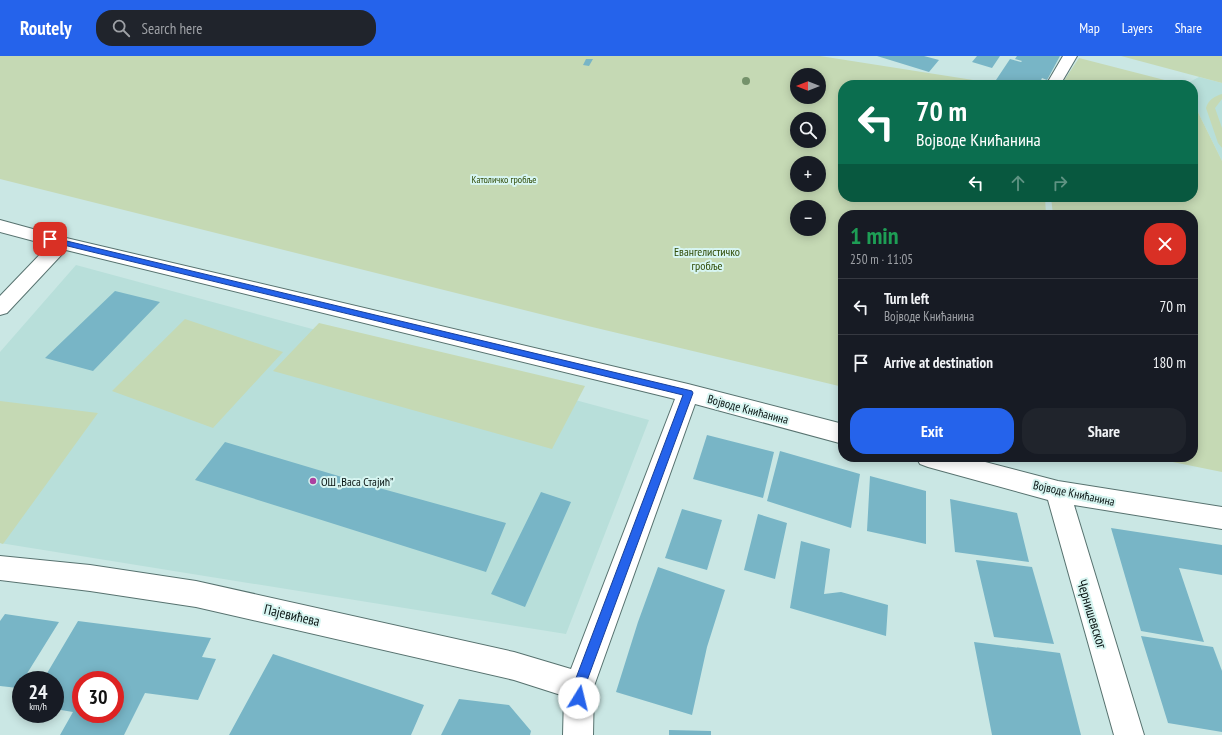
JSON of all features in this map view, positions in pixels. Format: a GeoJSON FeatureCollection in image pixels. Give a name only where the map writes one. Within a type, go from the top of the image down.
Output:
{"type":"FeatureCollection","features":[{"type":"Feature","properties":{"kind":"street"},"geometry":{"type":"LineString","coordinates":[[1056,80],[1070,56]]}},
{"type":"Feature","properties":{"kind":"street","name":"Војводе Книћанина"},"geometry":{"type":"LineString","coordinates":[[0,226],[62,243],[688,393],[838,433]]}},
{"type":"Feature","properties":{"kind":"street"},"geometry":{"type":"LineString","coordinates":[[0,308],[62,243]]}},
{"type":"Feature","properties":{"kind":"street"},"geometry":{"type":"LineString","coordinates":[[578,735],[579,686],[688,393]]}},
{"type":"Feature","properties":{"kind":"street","name":"Војводе Книћанина"},"geometry":{"type":"LineString","coordinates":[[947,462],[1058,492],[1222,518]]}},
{"type":"Feature","properties":{"kind":"street","name":"Чернишевског"},"geometry":{"type":"LineString","coordinates":[[1058,492],[1065,521],[1129,735]]}},
{"type":"Feature","properties":{"kind":"street","name":"Пајевићева"},"geometry":{"type":"LineString","coordinates":[[0,568],[90,578],[196,594],[514,666],[579,686]]}},
{"type":"Feature","properties":{"kind":"shaded area"},"geometry":{"type":"Polygon","coordinates":[[[1199,77],[1222,83],[1222,161],[1198,112],[1198,80],[1193,80],[1199,77]]]}},
{"type":"Feature","properties":{"kind":"shaded area","name":"ОШ „Васа Стајић”"},"geometry":{"type":"Polygon","coordinates":[[[76,265],[649,420],[566,634],[0,543],[0,352],[76,265]]]}},
{"type":"Feature","properties":{"kind":"green space","name":"Католичко гробље"},"geometry":{"type":"Polygon","coordinates":[[[0,56],[820,56],[973,80],[838,80],[838,202],[1045,202],[1046,210],[838,210],[838,386],[588,326],[0,179],[0,56]]]}},
{"type":"Feature","properties":{"kind":"green space"},"geometry":{"type":"Polygon","coordinates":[[[1121,56],[1222,56],[1222,83],[1121,56]]]}},
{"type":"Feature","properties":{"kind":"green space"},"geometry":{"type":"Polygon","coordinates":[[[1079,58],[1165,80],[1064,80],[1079,58]]]}},
{"type":"Feature","properties":{"kind":"green space"},"geometry":{"type":"Polygon","coordinates":[[[1222,94],[1222,99],[1215,108],[1222,128],[1222,148],[1218,143],[1206,108],[1212,99],[1222,94]]]}},
{"type":"Feature","properties":{"kind":"green space"},"geometry":{"type":"Polygon","coordinates":[[[1198,112],[1222,161],[1222,472],[1173,462],[1198,462],[1198,210],[1052,210],[1052,202],[1198,202],[1198,112]]]}},
{"type":"Feature","properties":{"kind":"green space"},"geometry":{"type":"Polygon","coordinates":[[[185,319],[283,352],[213,428],[112,391],[185,319]]]}},
{"type":"Feature","properties":{"kind":"green space"},"geometry":{"type":"Polygon","coordinates":[[[319,323],[585,386],[552,449],[273,371],[319,323]]]}},
{"type":"Feature","properties":{"kind":"green space"},"geometry":{"type":"Polygon","coordinates":[[[0,401],[98,413],[3,544],[0,543],[0,401]]]}},
{"type":"Feature","properties":{"kind":"building"},"geometry":{"type":"Polygon","coordinates":[[[877,56],[924,56],[939,60],[929,72],[877,56]]]}},
{"type":"Feature","properties":{"kind":"building"},"geometry":{"type":"Polygon","coordinates":[[[977,56],[1000,56],[992,68],[972,62],[977,56]]]}},
{"type":"Feature","properties":{"kind":"building"},"geometry":{"type":"Polygon","coordinates":[[[1017,56],[1060,56],[1047,80],[1042,78],[1041,80],[996,80],[1010,59],[1022,61],[1015,59],[1017,56]]]}},
{"type":"Feature","properties":{"kind":"building"},"geometry":{"type":"Polygon","coordinates":[[[586,59],[593,59],[589,66],[583,65],[586,59]]]}},
{"type":"Feature","properties":{"kind":"building"},"geometry":{"type":"Polygon","coordinates":[[[115,291],[160,302],[93,371],[45,358],[115,291]]]}},
{"type":"Feature","properties":{"kind":"building"},"geometry":{"type":"Polygon","coordinates":[[[707,435],[774,452],[763,498],[693,479],[707,435]]]}},
{"type":"Feature","properties":{"kind":"building"},"geometry":{"type":"Polygon","coordinates":[[[225,442],[372,486],[506,523],[486,572],[195,480],[225,442]]]}},
{"type":"Feature","properties":{"kind":"building"},"geometry":{"type":"Polygon","coordinates":[[[780,451],[860,474],[851,528],[767,501],[780,451]]]}},
{"type":"Feature","properties":{"kind":"building"},"geometry":{"type":"Polygon","coordinates":[[[870,476],[926,491],[926,544],[867,531],[870,476]]]}},
{"type":"Feature","properties":{"kind":"building"},"geometry":{"type":"Polygon","coordinates":[[[541,492],[571,502],[525,607],[491,594],[541,492]]]}},
{"type":"Feature","properties":{"kind":"building"},"geometry":{"type":"Polygon","coordinates":[[[950,499],[1017,513],[1029,562],[955,552],[950,499]]]}},
{"type":"Feature","properties":{"kind":"building"},"geometry":{"type":"Polygon","coordinates":[[[682,509],[722,520],[707,570],[665,558],[682,509]]]}},
{"type":"Feature","properties":{"kind":"building"},"geometry":{"type":"Polygon","coordinates":[[[758,514],[787,523],[775,579],[744,570],[758,514]]]}},
{"type":"Feature","properties":{"kind":"building"},"geometry":{"type":"Polygon","coordinates":[[[1111,528],[1222,545],[1222,575],[1179,568],[1204,642],[1141,631],[1111,528]]]}},
{"type":"Feature","properties":{"kind":"building"},"geometry":{"type":"Polygon","coordinates":[[[801,541],[830,549],[824,594],[841,592],[888,605],[886,636],[790,608],[801,541]]]}},
{"type":"Feature","properties":{"kind":"building"},"geometry":{"type":"Polygon","coordinates":[[[976,560],[1032,567],[1054,644],[994,637],[976,560]]]}},
{"type":"Feature","properties":{"kind":"building"},"geometry":{"type":"Polygon","coordinates":[[[658,567],[725,590],[707,647],[692,715],[616,692],[638,622],[658,567]]]}},
{"type":"Feature","properties":{"kind":"building"},"geometry":{"type":"Polygon","coordinates":[[[5,614],[59,622],[29,671],[12,671],[12,687],[0,686],[0,621],[5,614]]]}},
{"type":"Feature","properties":{"kind":"building"},"geometry":{"type":"Polygon","coordinates":[[[78,621],[211,638],[202,657],[216,659],[198,700],[145,693],[124,735],[60,735],[72,714],[72,723],[124,723],[124,671],[72,671],[72,712],[64,710],[64,671],[48,671],[78,621]]]}},
{"type":"Feature","properties":{"kind":"building"},"geometry":{"type":"Polygon","coordinates":[[[1141,636],[1213,647],[1222,671],[1222,732],[1168,723],[1141,636]]]}},
{"type":"Feature","properties":{"kind":"building"},"geometry":{"type":"Polygon","coordinates":[[[974,642],[1060,653],[1081,735],[992,735],[974,642]]]}},
{"type":"Feature","properties":{"kind":"building"},"geometry":{"type":"Polygon","coordinates":[[[273,654],[424,705],[411,735],[229,735],[273,654]]]}},
{"type":"Feature","properties":{"kind":"building"},"geometry":{"type":"Polygon","coordinates":[[[459,699],[509,705],[531,731],[530,735],[441,735],[459,699]]]}},
{"type":"Feature","properties":{"kind":"building"},"geometry":{"type":"Polygon","coordinates":[[[669,730],[711,731],[711,735],[669,735],[669,730]]]}},
{"type":"Feature","properties":{"kind":"place","name":"ОШ „Васа Стајић”"},"geometry":{"type":"Point","coordinates":[313,481]}},
{"type":"Feature","properties":{"kind":"route"},"geometry":{"type":"LineString","coordinates":[[50,239],[603,374],[688,393],[579,686],[579,698]]}},
{"type":"Feature","properties":{"kind":"park label","name":"Евангелистичко гробље"},"geometry":{"type":"Point","coordinates":[707,258]}}]}
